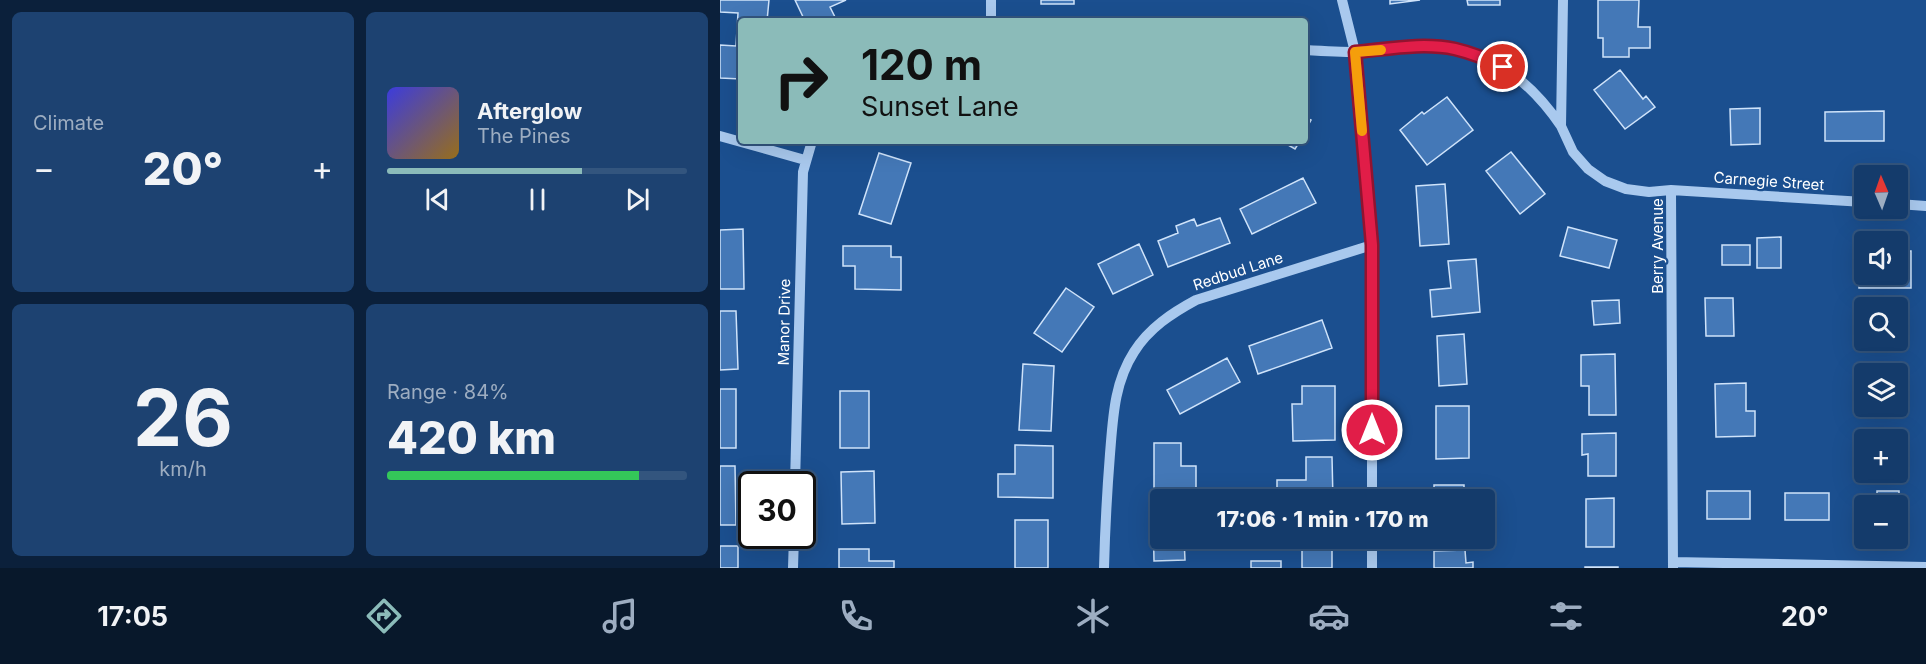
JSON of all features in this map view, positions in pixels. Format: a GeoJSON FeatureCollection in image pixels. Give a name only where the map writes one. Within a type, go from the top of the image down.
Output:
{"type":"FeatureCollection","features":[{"type":"Feature","properties":{"kind":"street"},"geometry":{"type":"LineString","coordinates":[[991,0],[991,18]]}},
{"type":"Feature","properties":{"kind":"street"},"geometry":{"type":"LineString","coordinates":[[1341,0],[1355,52],[1372,245],[1372,489]]}},
{"type":"Feature","properties":{"kind":"street","name":"Berry Avenue"},"geometry":{"type":"LineString","coordinates":[[1563,0],[1561,126],[1573,152],[1588,169],[1605,181],[1626,189],[1649,192],[1671,190],[1673,565]]}},
{"type":"Feature","properties":{"kind":"street"},"geometry":{"type":"LineString","coordinates":[[1308,50],[1355,52],[1426,46],[1453,49],[1479,56],[1503,67],[1528,84],[1561,126]]}},
{"type":"Feature","properties":{"kind":"street"},"geometry":{"type":"LineString","coordinates":[[720,136],[738,141]]}},
{"type":"Feature","properties":{"kind":"street"},"geometry":{"type":"LineString","coordinates":[[748,144],[805,160]]}},
{"type":"Feature","properties":{"kind":"street","name":"Manor Drive"},"geometry":{"type":"LineString","coordinates":[[795,471],[803,172],[811,144]]}},
{"type":"Feature","properties":{"kind":"street","name":"Carnegie Street"},"geometry":{"type":"LineString","coordinates":[[1671,190],[1854,201]]}},
{"type":"Feature","properties":{"kind":"street"},"geometry":{"type":"LineString","coordinates":[[1908,205],[1926,206]]}},
{"type":"Feature","properties":{"kind":"street","name":"Redbud Lane"},"geometry":{"type":"LineString","coordinates":[[1104,568],[1114,401],[1121,378],[1134,352],[1151,331],[1171,314],[1196,300],[1372,245]]}},
{"type":"Feature","properties":{"kind":"street"},"geometry":{"type":"LineString","coordinates":[[793,568],[794,549]]}},
{"type":"Feature","properties":{"kind":"street"},"geometry":{"type":"LineString","coordinates":[[1372,549],[1372,568]]}},
{"type":"Feature","properties":{"kind":"street"},"geometry":{"type":"LineString","coordinates":[[1673,565],[1926,567]]}},
{"type":"Feature","properties":{"kind":"building"},"geometry":{"type":"Polygon","coordinates":[[[720,0],[769,0],[767,18],[738,18],[738,79],[720,78],[720,45],[736,46],[738,13],[720,12],[720,0]]]}},
{"type":"Feature","properties":{"kind":"building"},"geometry":{"type":"Polygon","coordinates":[[[795,0],[846,0],[830,7],[836,18],[804,18],[795,0]]]}},
{"type":"Feature","properties":{"kind":"building"},"geometry":{"type":"Polygon","coordinates":[[[1041,0],[1074,0],[1074,4],[1041,4],[1041,0]]]}},
{"type":"Feature","properties":{"kind":"building"},"geometry":{"type":"Polygon","coordinates":[[[1390,0],[1420,0],[1390,4],[1390,0]]]}},
{"type":"Feature","properties":{"kind":"building"},"geometry":{"type":"Polygon","coordinates":[[[1467,0],[1500,0],[1500,5],[1468,5],[1467,0]]]}},
{"type":"Feature","properties":{"kind":"building"},"geometry":{"type":"Polygon","coordinates":[[[1598,0],[1639,0],[1638,27],[1650,27],[1650,48],[1629,48],[1629,57],[1603,57],[1603,38],[1598,38],[1598,0]]]}},
{"type":"Feature","properties":{"kind":"building"},"geometry":{"type":"Polygon","coordinates":[[[1620,70],[1643,99],[1646,96],[1655,107],[1625,129],[1594,90],[1620,70]]]}},
{"type":"Feature","properties":{"kind":"building"},"geometry":{"type":"Polygon","coordinates":[[[1447,97],[1473,130],[1427,165],[1400,130],[1422,112],[1424,114],[1447,97]]]}},
{"type":"Feature","properties":{"kind":"building"},"geometry":{"type":"Polygon","coordinates":[[[1760,108],[1760,144],[1731,145],[1730,109],[1760,108]]]}},
{"type":"Feature","properties":{"kind":"building"},"geometry":{"type":"Polygon","coordinates":[[[1884,111],[1884,141],[1825,141],[1825,112],[1884,111]]]}},
{"type":"Feature","properties":{"kind":"building"},"geometry":{"type":"Polygon","coordinates":[[[1286,144],[1298,144],[1295,149],[1286,144]]]}},
{"type":"Feature","properties":{"kind":"building"},"geometry":{"type":"Polygon","coordinates":[[[1511,152],[1545,194],[1520,214],[1486,171],[1511,152]]]}},
{"type":"Feature","properties":{"kind":"building"},"geometry":{"type":"Polygon","coordinates":[[[879,153],[911,163],[891,224],[859,214],[879,153]]]}},
{"type":"Feature","properties":{"kind":"building"},"geometry":{"type":"Polygon","coordinates":[[[1303,178],[1316,203],[1252,234],[1240,209],[1303,178]]]}},
{"type":"Feature","properties":{"kind":"building"},"geometry":{"type":"Polygon","coordinates":[[[1445,184],[1449,244],[1420,246],[1416,186],[1445,184]]]}},
{"type":"Feature","properties":{"kind":"building"},"geometry":{"type":"Polygon","coordinates":[[[1220,218],[1230,243],[1168,267],[1158,241],[1178,233],[1176,226],[1194,219],[1197,226],[1220,218]]]}},
{"type":"Feature","properties":{"kind":"building"},"geometry":{"type":"Polygon","coordinates":[[[1568,227],[1617,240],[1609,268],[1560,256],[1568,227]]]}},
{"type":"Feature","properties":{"kind":"building"},"geometry":{"type":"Polygon","coordinates":[[[743,229],[744,289],[720,289],[720,230],[743,229]]]}},
{"type":"Feature","properties":{"kind":"building"},"geometry":{"type":"Polygon","coordinates":[[[1781,237],[1781,268],[1757,268],[1757,238],[1781,237]]]}},
{"type":"Feature","properties":{"kind":"building"},"geometry":{"type":"Polygon","coordinates":[[[1139,244],[1153,275],[1113,294],[1098,264],[1139,244]]]}},
{"type":"Feature","properties":{"kind":"building"},"geometry":{"type":"Polygon","coordinates":[[[1722,245],[1750,245],[1750,265],[1722,265],[1722,245]]]}},
{"type":"Feature","properties":{"kind":"building"},"geometry":{"type":"Polygon","coordinates":[[[843,246],[891,246],[891,257],[901,257],[901,290],[855,289],[855,266],[843,266],[843,246]]]}},
{"type":"Feature","properties":{"kind":"building"},"geometry":{"type":"Polygon","coordinates":[[[1908,251],[1911,251],[1911,288],[1859,288],[1859,285],[1908,285],[1908,251]]]}},
{"type":"Feature","properties":{"kind":"building"},"geometry":{"type":"Polygon","coordinates":[[[1476,259],[1480,312],[1432,317],[1430,290],[1451,288],[1448,261],[1476,259]]]}},
{"type":"Feature","properties":{"kind":"building"},"geometry":{"type":"Polygon","coordinates":[[[1066,288],[1094,307],[1062,352],[1034,333],[1066,288]]]}},
{"type":"Feature","properties":{"kind":"building"},"geometry":{"type":"Polygon","coordinates":[[[1705,298],[1733,298],[1734,336],[1706,336],[1705,298]]]}},
{"type":"Feature","properties":{"kind":"building"},"geometry":{"type":"Polygon","coordinates":[[[1619,300],[1620,323],[1594,325],[1592,301],[1619,300]]]}},
{"type":"Feature","properties":{"kind":"building"},"geometry":{"type":"Polygon","coordinates":[[[720,311],[736,311],[738,369],[720,370],[720,311]]]}},
{"type":"Feature","properties":{"kind":"building"},"geometry":{"type":"Polygon","coordinates":[[[1322,320],[1332,348],[1258,374],[1249,346],[1322,320]]]}},
{"type":"Feature","properties":{"kind":"building"},"geometry":{"type":"Polygon","coordinates":[[[1464,334],[1467,384],[1439,386],[1437,336],[1464,334]]]}},
{"type":"Feature","properties":{"kind":"building"},"geometry":{"type":"Polygon","coordinates":[[[1615,354],[1616,415],[1589,415],[1589,386],[1581,386],[1581,355],[1615,354]]]}},
{"type":"Feature","properties":{"kind":"building"},"geometry":{"type":"Polygon","coordinates":[[[1227,358],[1240,382],[1180,414],[1167,390],[1227,358]]]}},
{"type":"Feature","properties":{"kind":"building"},"geometry":{"type":"Polygon","coordinates":[[[1023,364],[1054,366],[1051,431],[1019,430],[1023,364]]]}},
{"type":"Feature","properties":{"kind":"building"},"geometry":{"type":"Polygon","coordinates":[[[1746,383],[1746,411],[1755,411],[1755,436],[1716,437],[1715,384],[1746,383]]]}},
{"type":"Feature","properties":{"kind":"building"},"geometry":{"type":"Polygon","coordinates":[[[1302,386],[1335,386],[1335,440],[1293,441],[1292,404],[1302,404],[1302,386]]]}},
{"type":"Feature","properties":{"kind":"building"},"geometry":{"type":"Polygon","coordinates":[[[720,389],[736,389],[736,448],[720,448],[720,389]]]}},
{"type":"Feature","properties":{"kind":"building"},"geometry":{"type":"Polygon","coordinates":[[[840,391],[869,391],[869,448],[840,448],[840,391]]]}},
{"type":"Feature","properties":{"kind":"building"},"geometry":{"type":"Polygon","coordinates":[[[1436,406],[1469,406],[1469,458],[1436,459],[1436,406]]]}},
{"type":"Feature","properties":{"kind":"building"},"geometry":{"type":"Polygon","coordinates":[[[1616,433],[1616,476],[1588,476],[1588,454],[1582,455],[1582,434],[1616,433]]]}},
{"type":"Feature","properties":{"kind":"building"},"geometry":{"type":"Polygon","coordinates":[[[1154,443],[1181,443],[1181,466],[1196,466],[1196,489],[1154,489],[1154,443]]]}},
{"type":"Feature","properties":{"kind":"building"},"geometry":{"type":"Polygon","coordinates":[[[1015,445],[1053,446],[1053,498],[998,497],[998,474],[1015,474],[1015,445]]]}},
{"type":"Feature","properties":{"kind":"building"},"geometry":{"type":"Polygon","coordinates":[[[1306,457],[1332,457],[1333,489],[1277,489],[1277,480],[1306,480],[1306,457]]]}},
{"type":"Feature","properties":{"kind":"building"},"geometry":{"type":"Polygon","coordinates":[[[720,466],[735,466],[736,525],[720,525],[720,466]]]}},
{"type":"Feature","properties":{"kind":"building"},"geometry":{"type":"Polygon","coordinates":[[[874,471],[875,523],[842,524],[841,472],[874,471]]]}},
{"type":"Feature","properties":{"kind":"building"},"geometry":{"type":"Polygon","coordinates":[[[1434,485],[1464,485],[1464,489],[1434,489],[1434,485]]]}},
{"type":"Feature","properties":{"kind":"building"},"geometry":{"type":"Polygon","coordinates":[[[1707,491],[1750,491],[1750,519],[1707,519],[1707,491]]]}},
{"type":"Feature","properties":{"kind":"building"},"geometry":{"type":"Polygon","coordinates":[[[1877,491],[1899,491],[1899,495],[1877,495],[1877,491]]]}},
{"type":"Feature","properties":{"kind":"building"},"geometry":{"type":"Polygon","coordinates":[[[1785,493],[1829,493],[1829,520],[1785,520],[1785,493]]]}},
{"type":"Feature","properties":{"kind":"building"},"geometry":{"type":"Polygon","coordinates":[[[1614,498],[1614,547],[1586,547],[1586,499],[1614,498]]]}},
{"type":"Feature","properties":{"kind":"building"},"geometry":{"type":"Polygon","coordinates":[[[1015,520],[1048,520],[1048,568],[1015,568],[1015,520]]]}},
{"type":"Feature","properties":{"kind":"building"},"geometry":{"type":"Polygon","coordinates":[[[720,546],[738,546],[738,568],[720,568],[720,546]]]}},
{"type":"Feature","properties":{"kind":"building"},"geometry":{"type":"Polygon","coordinates":[[[839,549],[869,549],[869,561],[894,561],[894,568],[839,568],[839,549]]]}},
{"type":"Feature","properties":{"kind":"building"},"geometry":{"type":"Polygon","coordinates":[[[1154,549],[1184,549],[1185,560],[1154,561],[1154,549]]]}},
{"type":"Feature","properties":{"kind":"building"},"geometry":{"type":"Polygon","coordinates":[[[1302,549],[1332,549],[1332,568],[1302,568],[1302,549]]]}},
{"type":"Feature","properties":{"kind":"building"},"geometry":{"type":"Polygon","coordinates":[[[1465,550],[1466,563],[1473,562],[1473,568],[1434,568],[1434,551],[1465,550]]]}},
{"type":"Feature","properties":{"kind":"building"},"geometry":{"type":"Polygon","coordinates":[[[1251,561],[1281,561],[1281,568],[1251,568],[1251,561]]]}},
{"type":"Feature","properties":{"kind":"building"},"geometry":{"type":"Polygon","coordinates":[[[1618,567],[1618,568],[1585,568],[1618,567]]]}},
{"type":"Feature","properties":{"kind":"slow traffic"},"geometry":{"type":"LineString","coordinates":[[1362,131],[1355,52],[1381,50]]}},
{"type":"Feature","properties":{"kind":"route"},"geometry":{"type":"LineString","coordinates":[[1372,430],[1372,245],[1355,52],[1426,46],[1453,49],[1479,56],[1503,67]]}}]}
